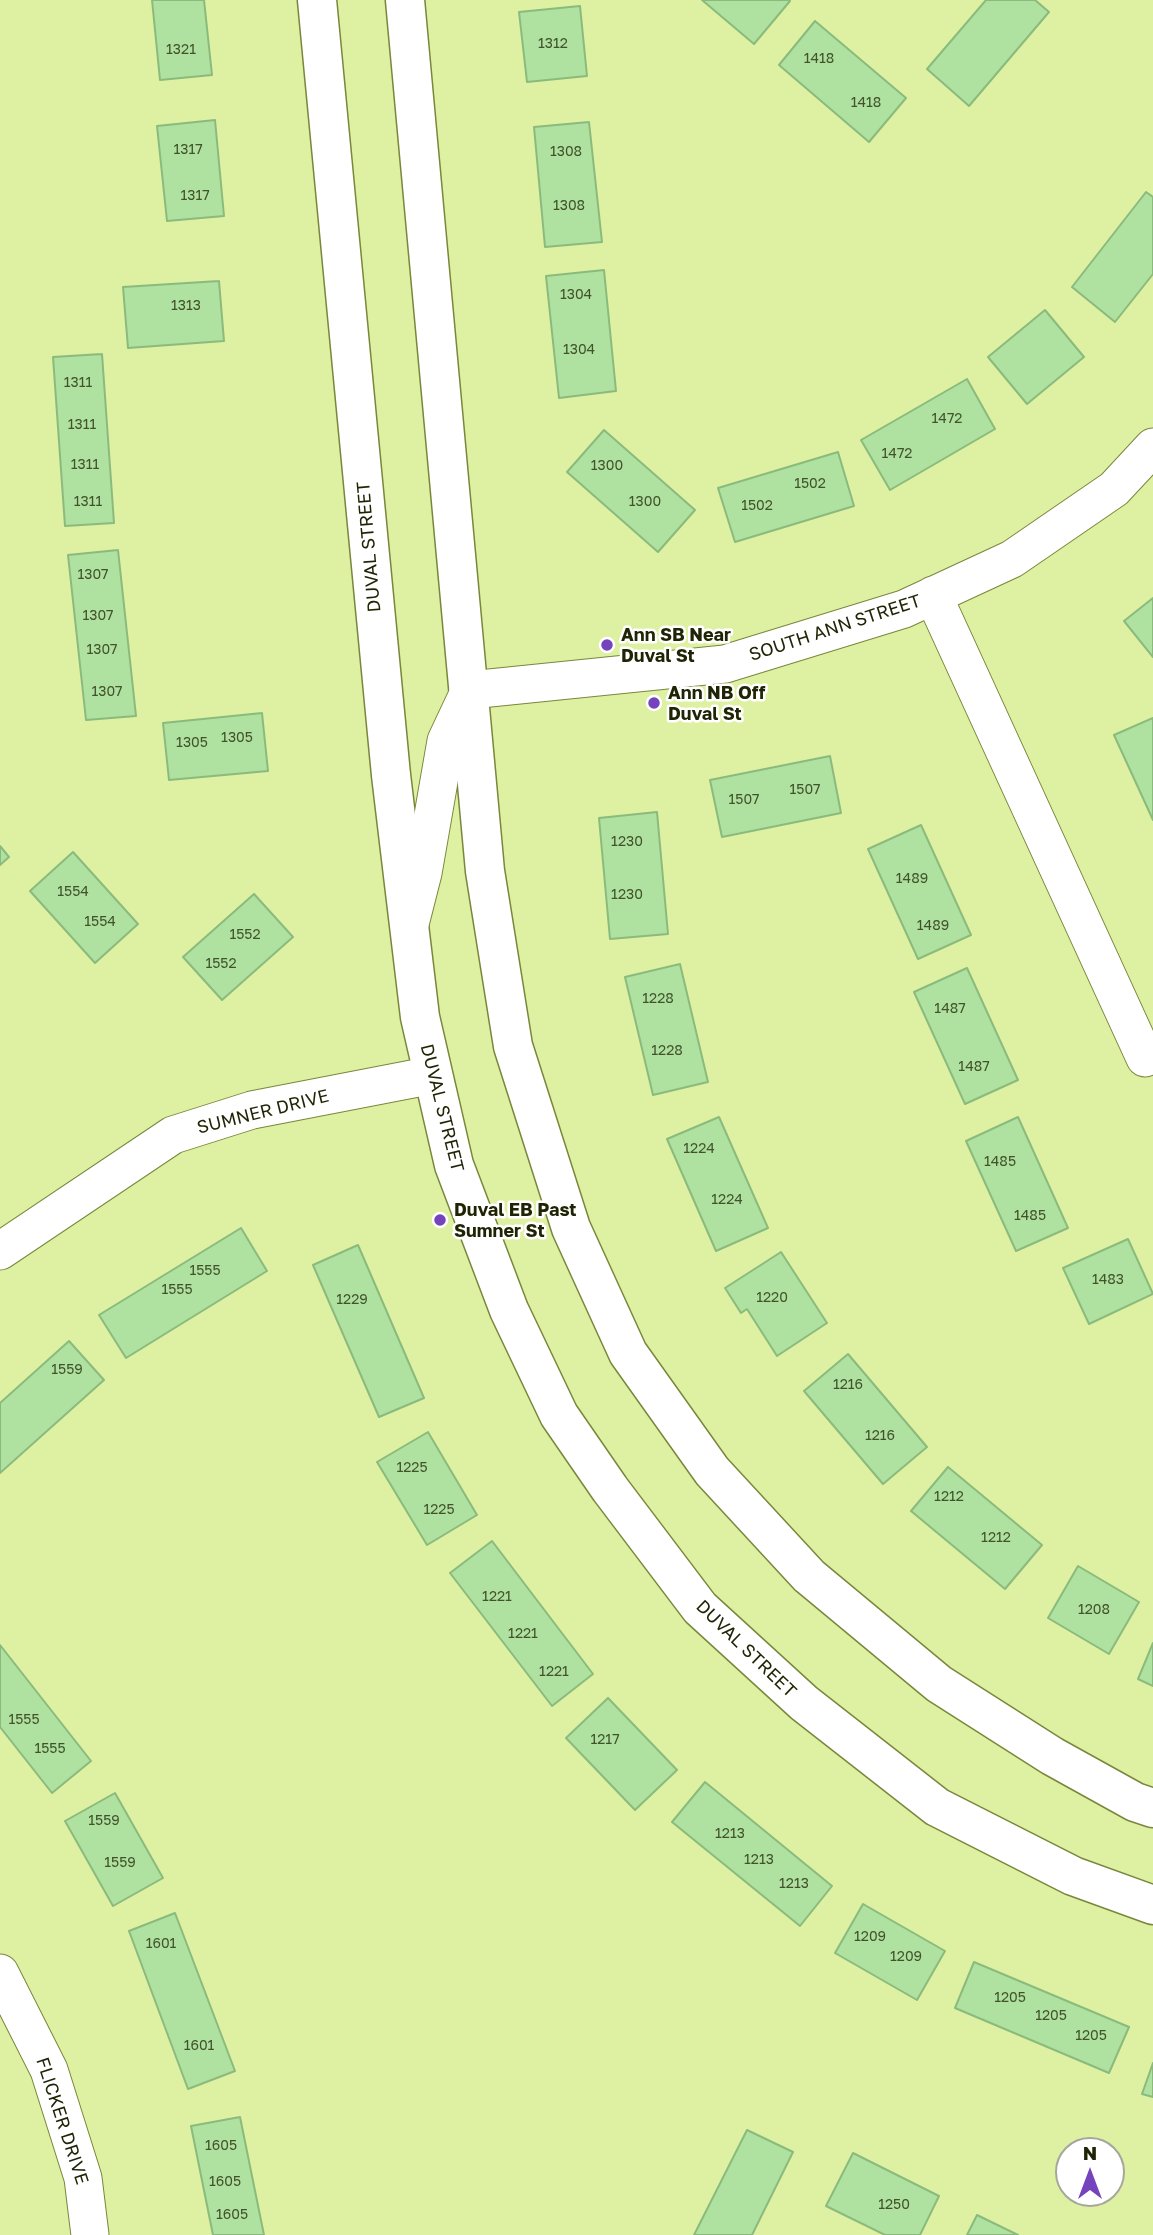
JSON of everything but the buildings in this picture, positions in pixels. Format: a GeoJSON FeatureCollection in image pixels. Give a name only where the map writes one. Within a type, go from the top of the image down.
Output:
{"type":"FeatureCollection","features":[{"type":"Feature","properties":{"kind":"street","name":"DUVAL STREET"},"geometry":{"type":"LineString","coordinates":[[317,0],[391,775],[420,1017],[454,1165],[509,1310],[559,1415],[610,1489],[700,1608],[804,1703],[937,1807],[1073,1876],[1153,1905]]}},
{"type":"Feature","properties":{"kind":"street"},"geometry":{"type":"LineString","coordinates":[[405,0],[485,871],[513,1046],[571,1228],[628,1353],[712,1471],[809,1576],[939,1684],[1052,1756],[1135,1802],[1153,1808]]}},
{"type":"Feature","properties":{"kind":"street","name":"SOUTH ANN STREET"},"geometry":{"type":"LineString","coordinates":[[470,690],[725,664],[904,609],[1012,559],[1114,489],[1153,447]]}},
{"type":"Feature","properties":{"kind":"street"},"geometry":{"type":"LineString","coordinates":[[933,595],[1145,1058]]}},
{"type":"Feature","properties":{"kind":"street"},"geometry":{"type":"LineString","coordinates":[[409,928],[423,873],[446,741],[470,690]]}},
{"type":"Feature","properties":{"kind":"street","name":"SUMNER DRIVE"},"geometry":{"type":"LineString","coordinates":[[0,1251],[173,1135],[252,1111],[433,1075]]}},
{"type":"Feature","properties":{"kind":"street","name":"FLICKER DRIVE"},"geometry":{"type":"LineString","coordinates":[[0,1973],[49,2070],[83,2178],[90,2235]]}},
{"type":"Feature","properties":{"kind":"place","name":"Ann SB Near Duval St"},"geometry":{"type":"Point","coordinates":[607,645]}},
{"type":"Feature","properties":{"kind":"place","name":"Ann NB Off Duval St"},"geometry":{"type":"Point","coordinates":[654,703]}},
{"type":"Feature","properties":{"kind":"place","name":"Duval EB Past Sumner St"},"geometry":{"type":"Point","coordinates":[440,1220]}}]}
